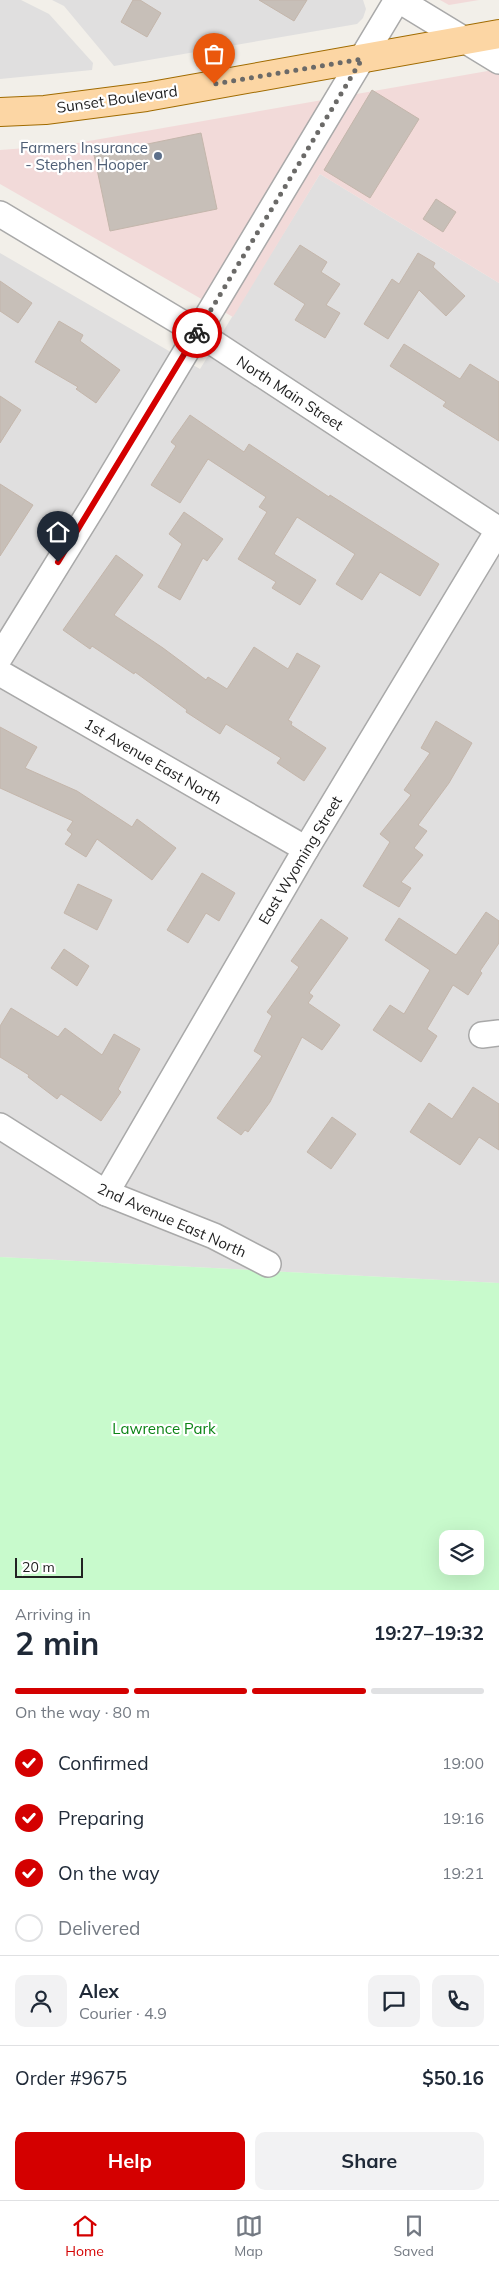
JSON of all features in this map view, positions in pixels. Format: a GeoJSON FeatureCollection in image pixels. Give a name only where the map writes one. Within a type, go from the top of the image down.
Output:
{"type":"FeatureCollection","features":[{"type":"Feature","properties":{"kind":"main road","name":"Sunset Boulevard"},"geometry":{"type":"LineString","coordinates":[[0,112],[45,110],[146,97],[499,34]]}},
{"type":"Feature","properties":{"kind":"street"},"geometry":{"type":"LineString","coordinates":[[0,657],[398,0],[499,61]]}},
{"type":"Feature","properties":{"kind":"street","name":"North Main Street"},"geometry":{"type":"LineString","coordinates":[[0,214],[197,332],[499,530]]}},
{"type":"Feature","properties":{"kind":"street","name":"East Wyoming Street"},"geometry":{"type":"LineString","coordinates":[[106,1193],[306,849],[499,530]]}},
{"type":"Feature","properties":{"kind":"street","name":"1st Avenue East North"},"geometry":{"type":"LineString","coordinates":[[0,673],[306,849]]}},
{"type":"Feature","properties":{"kind":"street","name":"2nd Avenue East North"},"geometry":{"type":"LineString","coordinates":[[0,1126],[106,1193],[214,1236],[268,1264]]}},
{"type":"Feature","properties":{"kind":"shaded area"},"geometry":{"type":"Polygon","coordinates":[[[0,0],[21,0],[49,14],[93,63],[92,70],[0,79],[0,0]]]}},
{"type":"Feature","properties":{"kind":"shaded area"},"geometry":{"type":"Polygon","coordinates":[[[52,0],[363,0],[366,9],[363,18],[357,24],[114,66],[64,6],[52,0]]]}},
{"type":"Feature","properties":{"kind":"shaded area"},"geometry":{"type":"Polygon","coordinates":[[[440,0],[479,0],[449,5],[440,0]]]}},
{"type":"Feature","properties":{"kind":"shaded area"},"geometry":{"type":"Polygon","coordinates":[[[499,69],[499,283],[320,174],[233,317],[0,184],[0,150],[66,145],[499,69]]]}},
{"type":"Feature","properties":{"kind":"shaded area"},"geometry":{"type":"Polygon","coordinates":[[[320,174],[499,283],[499,1283],[0,1257],[0,253],[200,369],[320,174]]]}},
{"type":"Feature","properties":{"kind":"green space","name":"Lawrence Park"},"geometry":{"type":"Polygon","coordinates":[[[0,1257],[499,1283],[499,1590],[0,1590],[0,1257]]]}},
{"type":"Feature","properties":{"kind":"building"},"geometry":{"type":"Polygon","coordinates":[[[133,0],[140,0],[161,13],[147,37],[121,22],[133,0]]]}},
{"type":"Feature","properties":{"kind":"building"},"geometry":{"type":"Polygon","coordinates":[[[259,0],[307,0],[294,21],[259,0]]]}},
{"type":"Feature","properties":{"kind":"building"},"geometry":{"type":"Polygon","coordinates":[[[372,90],[419,119],[370,198],[324,170],[372,90]]]}},
{"type":"Feature","properties":{"kind":"building"},"geometry":{"type":"Polygon","coordinates":[[[201,133],[217,209],[110,231],[94,155],[201,133]]]}},
{"type":"Feature","properties":{"kind":"building"},"geometry":{"type":"Polygon","coordinates":[[[436,199],[456,212],[443,232],[423,219],[436,199]]]}},
{"type":"Feature","properties":{"kind":"building"},"geometry":{"type":"Polygon","coordinates":[[[300,245],[327,262],[321,272],[340,284],[326,305],[340,313],[325,338],[295,320],[305,304],[274,284],[300,245]]]}},
{"type":"Feature","properties":{"kind":"building"},"geometry":{"type":"Polygon","coordinates":[[[418,253],[435,263],[433,267],[465,296],[446,316],[419,290],[388,339],[364,324],[392,279],[399,284],[418,253]]]}},
{"type":"Feature","properties":{"kind":"building"},"geometry":{"type":"Polygon","coordinates":[[[0,281],[32,303],[18,323],[0,311],[0,281]]]}},
{"type":"Feature","properties":{"kind":"building"},"geometry":{"type":"Polygon","coordinates":[[[59,321],[83,335],[80,341],[120,370],[96,403],[76,389],[78,387],[35,362],[59,321]]]}},
{"type":"Feature","properties":{"kind":"building"},"geometry":{"type":"Polygon","coordinates":[[[404,344],[460,379],[470,364],[499,382],[499,441],[443,406],[446,402],[390,366],[404,344]]]}},
{"type":"Feature","properties":{"kind":"building"},"geometry":{"type":"Polygon","coordinates":[[[0,396],[21,410],[0,443],[0,396]]]}},
{"type":"Feature","properties":{"kind":"building"},"geometry":{"type":"Polygon","coordinates":[[[190,415],[244,452],[249,444],[329,497],[330,495],[439,564],[420,596],[380,572],[362,600],[336,584],[355,554],[297,517],[274,554],[316,580],[300,605],[272,588],[276,582],[238,559],[267,512],[259,507],[266,497],[208,459],[180,503],[151,485],[176,446],[171,442],[190,415]]]}},
{"type":"Feature","properties":{"kind":"building"},"geometry":{"type":"Polygon","coordinates":[[[0,484],[33,505],[0,556],[0,484]]]}},
{"type":"Feature","properties":{"kind":"building"},"geometry":{"type":"Polygon","coordinates":[[[184,512],[223,539],[207,561],[203,558],[180,600],[158,587],[182,544],[169,534],[184,512]]]}},
{"type":"Feature","properties":{"kind":"building"},"geometry":{"type":"Polygon","coordinates":[[[116,555],[143,575],[114,615],[206,680],[208,677],[227,689],[254,647],[288,669],[297,653],[320,666],[288,720],[292,722],[291,725],[326,748],[304,781],[277,763],[281,758],[226,724],[220,734],[186,712],[187,710],[135,672],[134,674],[92,646],[90,649],[63,630],[116,555]]]}},
{"type":"Feature","properties":{"kind":"building"},"geometry":{"type":"Polygon","coordinates":[[[436,721],[472,743],[449,783],[418,825],[427,831],[414,848],[423,855],[401,882],[411,888],[399,907],[363,886],[390,842],[380,834],[411,795],[404,790],[430,753],[421,748],[436,721]]]}},
{"type":"Feature","properties":{"kind":"building"},"geometry":{"type":"Polygon","coordinates":[[[0,727],[37,747],[25,768],[77,791],[132,827],[137,819],[176,848],[152,880],[97,839],[86,857],[65,844],[72,834],[67,830],[73,821],[0,788],[0,727]]]}},
{"type":"Feature","properties":{"kind":"building"},"geometry":{"type":"Polygon","coordinates":[[[202,873],[235,893],[219,921],[206,913],[188,943],[167,930],[202,873]]]}},
{"type":"Feature","properties":{"kind":"building"},"geometry":{"type":"Polygon","coordinates":[[[78,884],[112,900],[97,930],[64,913],[78,884]]]}},
{"type":"Feature","properties":{"kind":"building"},"geometry":{"type":"Polygon","coordinates":[[[486,912],[499,921],[499,943],[480,971],[482,973],[468,995],[453,985],[427,1029],[437,1036],[421,1062],[373,1030],[390,1005],[404,1014],[430,970],[385,940],[399,918],[456,955],[486,912]]]}},
{"type":"Feature","properties":{"kind":"building"},"geometry":{"type":"Polygon","coordinates":[[[321,919],[348,938],[309,993],[313,996],[308,1003],[340,1025],[322,1050],[302,1037],[270,1102],[248,1132],[245,1130],[241,1135],[217,1118],[262,1056],[254,1051],[272,1016],[267,1012],[299,967],[291,961],[321,919]]]}},
{"type":"Feature","properties":{"kind":"building"},"geometry":{"type":"Polygon","coordinates":[[[64,949],[89,966],[77,986],[51,968],[64,949]]]}},
{"type":"Feature","properties":{"kind":"building"},"geometry":{"type":"Polygon","coordinates":[[[11,1008],[58,1037],[65,1028],[102,1055],[114,1034],[140,1049],[118,1089],[121,1092],[101,1121],[61,1094],[57,1099],[28,1077],[29,1075],[0,1057],[0,1026],[11,1008]]]}},
{"type":"Feature","properties":{"kind":"building"},"geometry":{"type":"Polygon","coordinates":[[[473,1087],[499,1104],[499,1150],[479,1137],[460,1165],[410,1132],[429,1103],[452,1119],[473,1087]]]}},
{"type":"Feature","properties":{"kind":"building"},"geometry":{"type":"Polygon","coordinates":[[[332,1117],[356,1134],[331,1169],[307,1152],[332,1117]]]}},
{"type":"Feature","properties":{"kind":"way so far"},"geometry":{"type":"LineString","coordinates":[[197,333],[362,59],[214,84]]}},
{"type":"Feature","properties":{"kind":"place","name":"Farmers Insurance - Stephen Hooper"},"geometry":{"type":"Point","coordinates":[158,156]}},
{"type":"Feature","properties":{"kind":"route"},"geometry":{"type":"LineString","coordinates":[[58,562],[197,333]]}}]}
